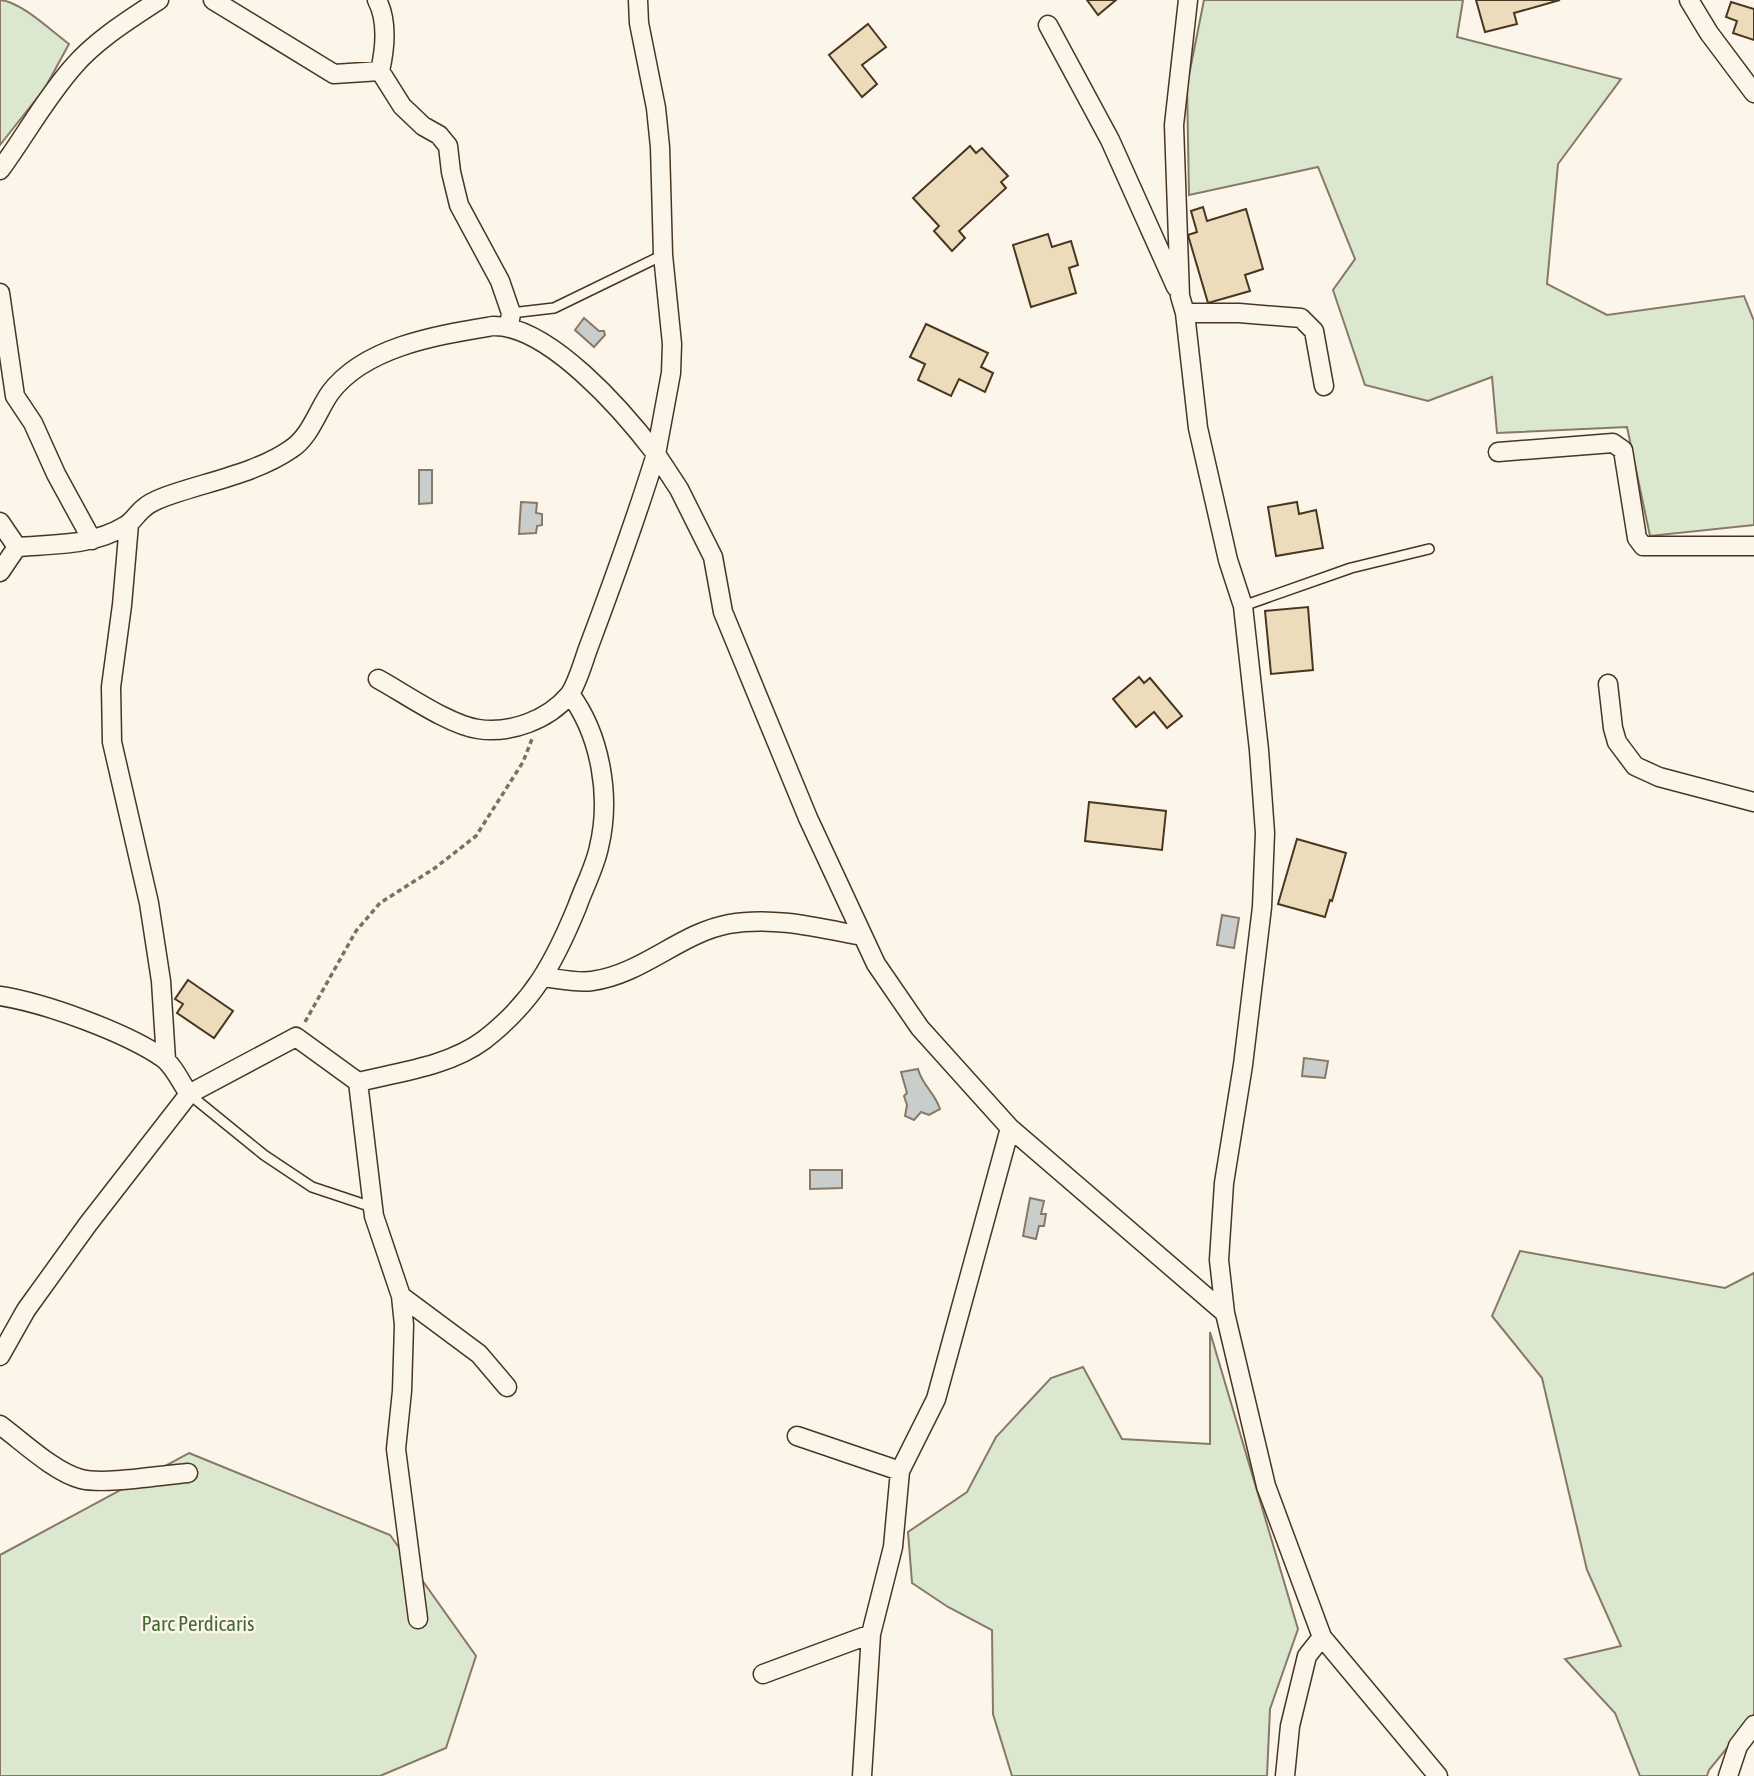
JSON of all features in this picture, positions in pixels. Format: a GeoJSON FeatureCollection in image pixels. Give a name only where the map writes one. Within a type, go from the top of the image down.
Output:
{"type":"FeatureCollection","features":[{"type":"Feature","properties":{"kind":"street"},"geometry":{"type":"LineString","coordinates":[[0,170],[47,100],[74,66],[159,0]]}},
{"type":"Feature","properties":{"kind":"street"},"geometry":{"type":"LineString","coordinates":[[213,0],[334,74],[380,71]]}},
{"type":"Feature","properties":{"kind":"street"},"geometry":{"type":"LineString","coordinates":[[377,0],[382,8],[385,50],[380,71],[402,106],[423,126],[439,135],[448,146],[459,205],[500,281],[510,320],[574,367],[624,414],[656,454],[679,489],[713,557],[723,612],[808,818],[862,936],[890,987],[920,1028],[1010,1128],[1225,1313]]}},
{"type":"Feature","properties":{"kind":"street"},"geometry":{"type":"LineString","coordinates":[[378,678],[462,725],[496,730],[538,721],[570,694],[612,585],[656,454],[671,373],[658,121],[639,23],[638,0]]}},
{"type":"Feature","properties":{"kind":"street"},"geometry":{"type":"LineString","coordinates":[[1188,0],[1174,125],[1182,305],[1198,428],[1228,560],[1242,606],[1259,750],[1265,833],[1262,907],[1243,1065],[1224,1183],[1219,1260],[1225,1313],[1266,1486],[1322,1637],[1438,1776]]}},
{"type":"Feature","properties":{"kind":"street"},"geometry":{"type":"LineString","coordinates":[[1689,0],[1709,33],[1754,93]]}},
{"type":"Feature","properties":{"kind":"street"},"geometry":{"type":"LineString","coordinates":[[1048,25],[1110,140],[1182,305]]}},
{"type":"Feature","properties":{"kind":"street"},"geometry":{"type":"LineString","coordinates":[[0,293],[15,396],[33,423],[56,474],[92,540]]}},
{"type":"Feature","properties":{"kind":"street"},"geometry":{"type":"LineString","coordinates":[[1182,305],[1301,318],[1314,331],[1324,386]]}},
{"type":"Feature","properties":{"kind":"street"},"geometry":{"type":"LineString","coordinates":[[16,547],[92,540],[128,524],[152,503],[261,465],[291,450],[331,393],[348,374],[367,360],[407,345],[510,320]]}},
{"type":"Feature","properties":{"kind":"street"},"geometry":{"type":"LineString","coordinates":[[1498,452],[1613,443],[1623,450],[1637,538],[1643,546],[1754,546]]}},
{"type":"Feature","properties":{"kind":"street"},"geometry":{"type":"LineString","coordinates":[[0,522],[16,547]]}},
{"type":"Feature","properties":{"kind":"street"},"geometry":{"type":"LineString","coordinates":[[128,524],[122,605],[111,687],[112,742],[149,903],[161,981],[166,1060]]}},
{"type":"Feature","properties":{"kind":"street"},"geometry":{"type":"LineString","coordinates":[[0,572],[16,547]]}},
{"type":"Feature","properties":{"kind":"street"},"geometry":{"type":"LineString","coordinates":[[1608,684],[1617,742],[1635,766],[1659,777],[1754,802]]}},
{"type":"Feature","properties":{"kind":"street"},"geometry":{"type":"LineString","coordinates":[[358,1083],[445,1060],[473,1046],[496,1029],[544,978],[561,945],[587,880],[599,849],[603,828],[605,805],[601,771],[585,719],[570,694]]}},
{"type":"Feature","properties":{"kind":"street"},"geometry":{"type":"LineString","coordinates":[[544,978],[590,982],[620,974],[641,966],[695,936],[727,925],[757,921],[805,925],[862,936]]}},
{"type":"Feature","properties":{"kind":"street"},"geometry":{"type":"LineString","coordinates":[[0,996],[43,1007],[110,1031],[166,1060],[189,1094]]}},
{"type":"Feature","properties":{"kind":"street"},"geometry":{"type":"LineString","coordinates":[[0,1356],[26,1310],[67,1252],[189,1094],[296,1037],[358,1083],[374,1216],[401,1296],[404,1325],[396,1449],[418,1619]]}},
{"type":"Feature","properties":{"kind":"street"},"geometry":{"type":"LineString","coordinates":[[862,1776],[871,1634],[893,1547],[900,1471],[936,1399],[1010,1128]]}},
{"type":"Feature","properties":{"kind":"street"},"geometry":{"type":"LineString","coordinates":[[401,1296],[479,1354],[507,1387]]}},
{"type":"Feature","properties":{"kind":"street"},"geometry":{"type":"LineString","coordinates":[[0,1425],[58,1467],[84,1480],[188,1473]]}},
{"type":"Feature","properties":{"kind":"street"},"geometry":{"type":"LineString","coordinates":[[797,1436],[900,1471]]}},
{"type":"Feature","properties":{"kind":"street"},"geometry":{"type":"LineString","coordinates":[[763,1674],[871,1634]]}},
{"type":"Feature","properties":{"kind":"street"},"geometry":{"type":"LineString","coordinates":[[1284,1776],[1290,1726],[1307,1656],[1322,1637]]}},
{"type":"Feature","properties":{"kind":"street"},"geometry":{"type":"LineString","coordinates":[[1728,1776],[1738,1746],[1754,1726]]}},
{"type":"Feature","properties":{"kind":"lane"},"geometry":{"type":"LineString","coordinates":[[510,320],[554,308],[663,255]]}},
{"type":"Feature","properties":{"kind":"lane"},"geometry":{"type":"LineString","coordinates":[[1242,606],[1351,568],[1429,549]]}},
{"type":"Feature","properties":{"kind":"lane"},"geometry":{"type":"LineString","coordinates":[[189,1094],[264,1156],[312,1187],[366,1205],[374,1216]]}},
{"type":"Feature","properties":{"kind":"path"},"geometry":{"type":"LineString","coordinates":[[296,1037],[356,931],[380,903],[435,868],[476,836],[523,762],[538,721]]}},
{"type":"Feature","properties":{"kind":"green space"},"geometry":{"type":"Polygon","coordinates":[[[0,0],[27,11],[69,44],[45,88],[0,145],[0,0]]]}},
{"type":"Feature","properties":{"kind":"green space"},"geometry":{"type":"Polygon","coordinates":[[[1204,0],[1463,0],[1457,37],[1621,79],[1558,164],[1547,284],[1607,315],[1744,296],[1754,321],[1754,525],[1650,536],[1627,427],[1497,433],[1492,377],[1428,401],[1365,385],[1333,290],[1355,259],[1318,167],[1189,195],[1187,85],[1204,0]]]}},
{"type":"Feature","properties":{"kind":"green space"},"geometry":{"type":"Polygon","coordinates":[[[1520,1251],[1725,1288],[1754,1273],[1754,1715],[1707,1776],[1640,1776],[1615,1713],[1565,1659],[1621,1646],[1587,1570],[1542,1378],[1492,1316],[1520,1251]]]}},
{"type":"Feature","properties":{"kind":"green space"},"geometry":{"type":"Polygon","coordinates":[[[1210,1332],[1298,1629],[1270,1709],[1267,1776],[1012,1776],[993,1714],[992,1630],[948,1607],[912,1583],[908,1532],[967,1492],[996,1437],[1051,1378],[1083,1367],[1122,1439],[1210,1444],[1210,1332]]]}},
{"type":"Feature","properties":{"kind":"green space","name":"Parc Perdicaris"},"geometry":{"type":"Polygon","coordinates":[[[189,1453],[390,1535],[476,1656],[446,1748],[380,1776],[0,1776],[0,1555],[189,1453]]]}},
{"type":"Feature","properties":{"kind":"shaded area"},"geometry":{"type":"Polygon","coordinates":[[[584,318],[599,331],[604,331],[605,335],[594,347],[575,330],[584,318]]]}},
{"type":"Feature","properties":{"kind":"shaded area"},"geometry":{"type":"Polygon","coordinates":[[[419,470],[432,470],[432,503],[419,504],[419,470]]]}},
{"type":"Feature","properties":{"kind":"shaded area"},"geometry":{"type":"Polygon","coordinates":[[[521,502],[537,503],[536,513],[542,514],[542,525],[537,526],[536,533],[519,534],[521,502]]]}},
{"type":"Feature","properties":{"kind":"shaded area"},"geometry":{"type":"Polygon","coordinates":[[[1222,915],[1239,918],[1234,948],[1217,945],[1222,915]]]}},
{"type":"Feature","properties":{"kind":"shaded area"},"geometry":{"type":"Polygon","coordinates":[[[1304,1058],[1328,1061],[1325,1078],[1302,1076],[1304,1058]]]}},
{"type":"Feature","properties":{"kind":"shaded area"},"geometry":{"type":"Polygon","coordinates":[[[918,1069],[940,1109],[929,1115],[921,1112],[914,1120],[905,1116],[907,1105],[904,1096],[907,1093],[901,1072],[918,1069]]]}},
{"type":"Feature","properties":{"kind":"shaded area"},"geometry":{"type":"Polygon","coordinates":[[[810,1170],[842,1170],[842,1188],[810,1189],[810,1170]]]}},
{"type":"Feature","properties":{"kind":"shaded area"},"geometry":{"type":"Polygon","coordinates":[[[1030,1198],[1044,1201],[1041,1214],[1046,1214],[1044,1226],[1039,1226],[1036,1239],[1023,1236],[1030,1198]]]}},
{"type":"Feature","properties":{"kind":"building"},"geometry":{"type":"Polygon","coordinates":[[[1087,0],[1116,0],[1098,15],[1087,0]]]}},
{"type":"Feature","properties":{"kind":"building"},"geometry":{"type":"Polygon","coordinates":[[[1476,0],[1560,0],[1514,13],[1517,24],[1485,32],[1476,0]]]}},
{"type":"Feature","properties":{"kind":"building"},"geometry":{"type":"Polygon","coordinates":[[[1731,2],[1754,9],[1754,40],[1733,33],[1737,21],[1726,17],[1731,2]]]}},
{"type":"Feature","properties":{"kind":"building"},"geometry":{"type":"Polygon","coordinates":[[[868,24],[886,47],[862,65],[877,84],[862,97],[829,55],[868,24]]]}},
{"type":"Feature","properties":{"kind":"building"},"geometry":{"type":"Polygon","coordinates":[[[970,146],[976,153],[982,148],[1008,176],[1001,182],[1006,188],[959,231],[965,238],[952,251],[934,231],[939,226],[913,198],[970,146]]]}},
{"type":"Feature","properties":{"kind":"building"},"geometry":{"type":"Polygon","coordinates":[[[1203,207],[1207,221],[1246,209],[1263,269],[1245,275],[1250,291],[1208,303],[1188,235],[1197,232],[1191,211],[1203,207]]]}},
{"type":"Feature","properties":{"kind":"building"},"geometry":{"type":"Polygon","coordinates":[[[1048,234],[1052,247],[1071,241],[1078,265],[1069,268],[1076,293],[1031,307],[1013,245],[1048,234]]]}},
{"type":"Feature","properties":{"kind":"building"},"geometry":{"type":"Polygon","coordinates":[[[926,324],[988,353],[981,367],[993,373],[985,392],[959,379],[951,396],[918,380],[925,364],[910,357],[926,324]]]}},
{"type":"Feature","properties":{"kind":"building"},"geometry":{"type":"Polygon","coordinates":[[[1297,502],[1299,514],[1316,510],[1323,548],[1276,556],[1268,507],[1297,502]]]}},
{"type":"Feature","properties":{"kind":"building"},"geometry":{"type":"Polygon","coordinates":[[[1308,607],[1313,670],[1271,674],[1265,611],[1308,607]]]}},
{"type":"Feature","properties":{"kind":"building"},"geometry":{"type":"Polygon","coordinates":[[[1139,677],[1144,683],[1150,678],[1182,716],[1167,728],[1154,712],[1136,727],[1113,699],[1139,677]]]}},
{"type":"Feature","properties":{"kind":"building"},"geometry":{"type":"Polygon","coordinates":[[[1089,802],[1166,811],[1162,850],[1085,841],[1089,802]]]}},
{"type":"Feature","properties":{"kind":"building"},"geometry":{"type":"Polygon","coordinates":[[[1297,839],[1346,853],[1325,917],[1278,904],[1297,839]]]}},
{"type":"Feature","properties":{"kind":"building"},"geometry":{"type":"Polygon","coordinates":[[[188,980],[233,1011],[214,1038],[177,1013],[183,1004],[175,999],[188,980]]]}}]}
